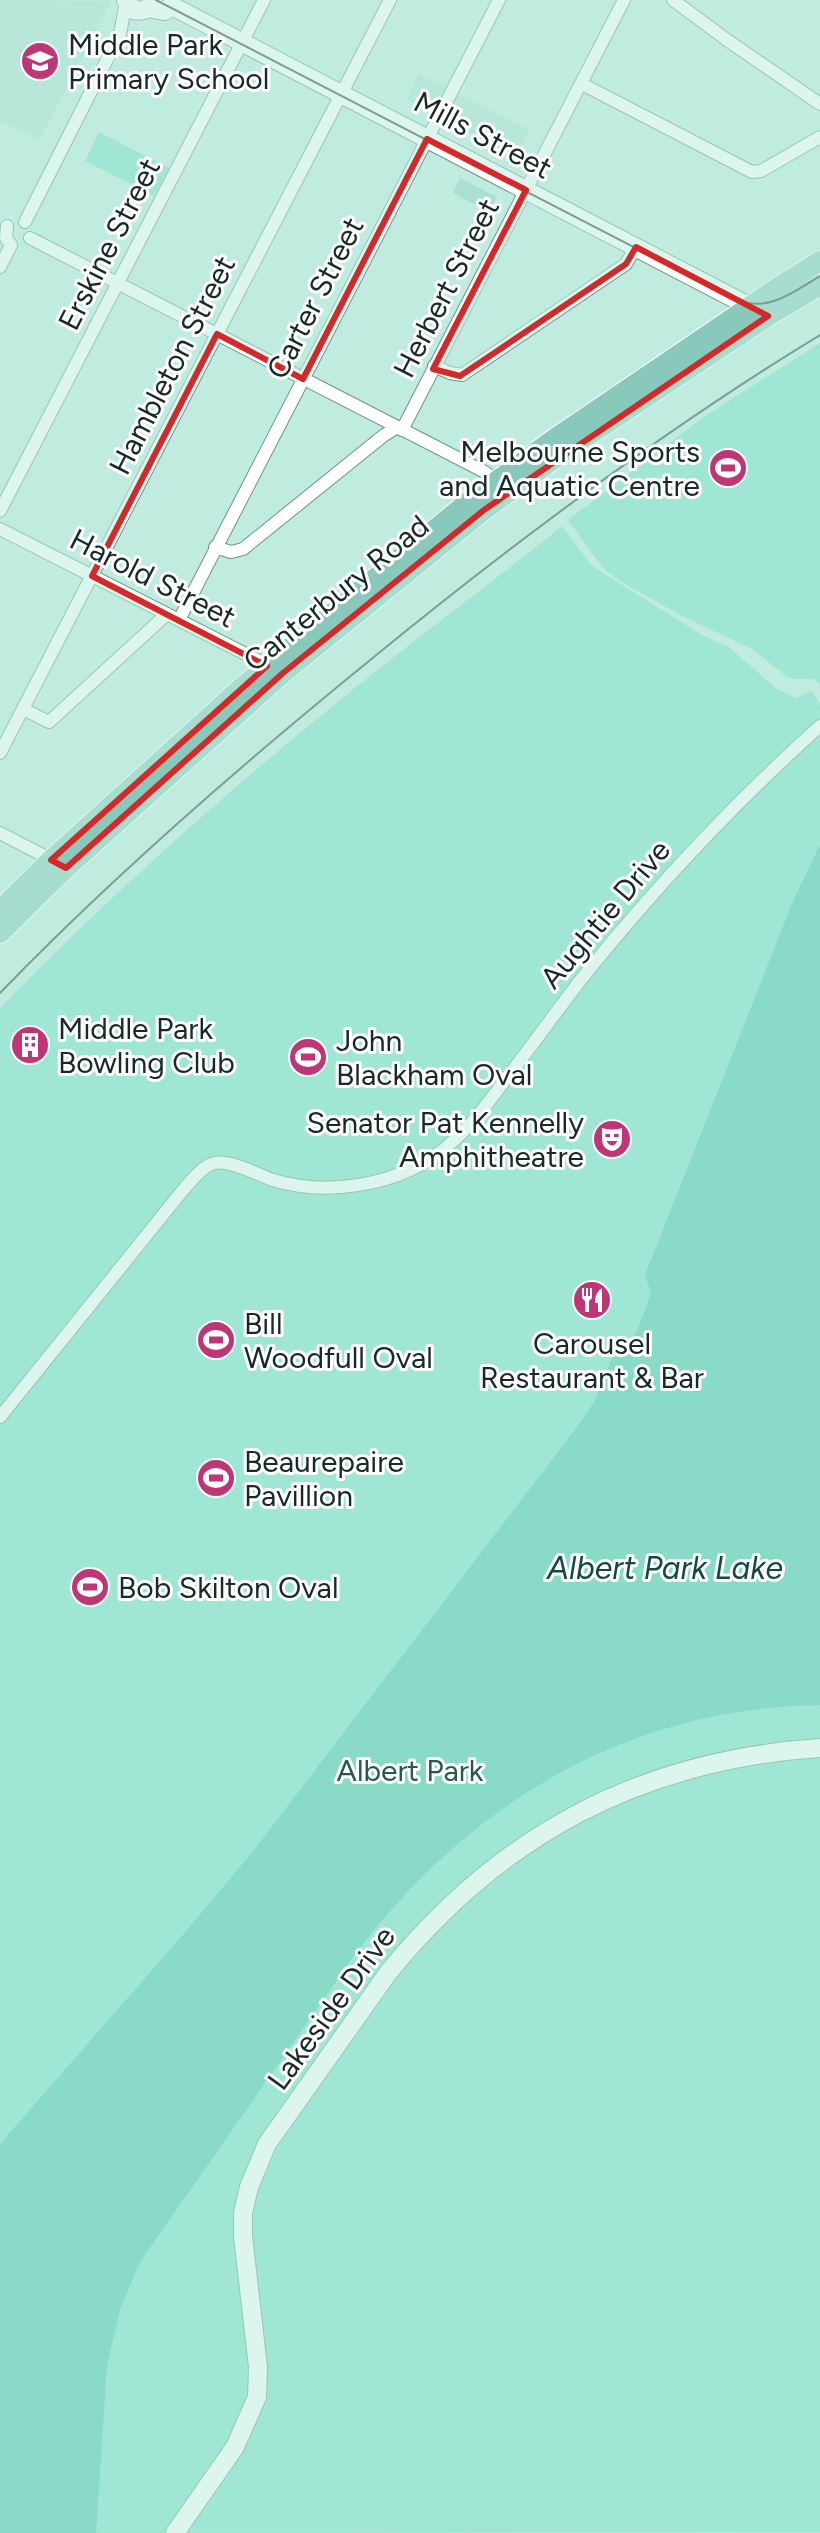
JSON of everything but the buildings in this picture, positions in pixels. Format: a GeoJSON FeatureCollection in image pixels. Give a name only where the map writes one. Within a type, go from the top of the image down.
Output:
{"type":"FeatureCollection","features":[{"type":"Feature","properties":{"kind":"main road","name":"Canterbury Road"},"geometry":{"type":"LineString","coordinates":[[0,910],[59,864],[276,669],[502,485],[759,311],[820,261]]}},
{"type":"Feature","properties":{"kind":"main road","name":"Canterbury Road"},"geometry":{"type":"LineString","coordinates":[[759,311],[820,285]]}},
{"type":"Feature","properties":{"kind":"main road","name":"Canterbury Road"},"geometry":{"type":"LineString","coordinates":[[0,933],[59,864]]}},
{"type":"Feature","properties":{"kind":"street","name":"Erskine Street"},"geometry":{"type":"LineString","coordinates":[[0,511],[264,0]]}},
{"type":"Feature","properties":{"kind":"street","name":"Hambleton Street"},"geometry":{"type":"LineString","coordinates":[[0,753],[390,0]]}},
{"type":"Feature","properties":{"kind":"street","name":"Carter Street"},"geometry":{"type":"LineString","coordinates":[[173,617],[215,547],[499,0]]}},
{"type":"Feature","properties":{"kind":"street","name":"Herbert Street"},"geometry":{"type":"LineString","coordinates":[[400,428],[624,0]]}},
{"type":"Feature","properties":{"kind":"street"},"geometry":{"type":"LineString","coordinates":[[673,0],[820,104]]}},
{"type":"Feature","properties":{"kind":"street","name":"Mills Street"},"geometry":{"type":"LineString","coordinates":[[148,4],[243,42],[759,311]]}},
{"type":"Feature","properties":{"kind":"street"},"geometry":{"type":"LineString","coordinates":[[25,222],[120,34],[148,4]]}},
{"type":"Feature","properties":{"kind":"street"},"geometry":{"type":"LineString","coordinates":[[582,84],[752,172],[761,171],[820,137]]}},
{"type":"Feature","properties":{"kind":"street"},"geometry":{"type":"LineString","coordinates":[[15,220],[25,222],[31,231],[30,238],[22,246],[11,245],[6,238],[4,224],[15,220]]}},
{"type":"Feature","properties":{"kind":"street"},"geometry":{"type":"LineString","coordinates":[[30,238],[400,428],[502,485]]}},
{"type":"Feature","properties":{"kind":"street"},"geometry":{"type":"LineString","coordinates":[[0,267],[11,245]]}},
{"type":"Feature","properties":{"kind":"street"},"geometry":{"type":"LineString","coordinates":[[434,366],[462,375],[626,264],[636,247]]}},
{"type":"Feature","properties":{"kind":"street"},"geometry":{"type":"LineString","coordinates":[[215,547],[231,552],[243,549],[383,436],[400,428]]}},
{"type":"Feature","properties":{"kind":"street","name":"Harold Street"},"geometry":{"type":"LineString","coordinates":[[0,529],[276,669]]}},
{"type":"Feature","properties":{"kind":"street"},"geometry":{"type":"LineString","coordinates":[[23,709],[49,722],[173,617]]}},
{"type":"Feature","properties":{"kind":"street","name":"Aughtie Drive"},"geometry":{"type":"LineString","coordinates":[[0,1417],[183,1190],[209,1165],[227,1163],[277,1181],[303,1186],[342,1186],[407,1172],[454,1141],[483,1109],[576,986],[628,924],[694,850],[820,726]]}},
{"type":"Feature","properties":{"kind":"street"},"geometry":{"type":"LineString","coordinates":[[0,833],[59,864]]}},
{"type":"Feature","properties":{"kind":"street","name":"Lakeside Drive"},"geometry":{"type":"LineString","coordinates":[[175,2533],[235,2447],[257,2397],[258,2367],[243,2236],[245,2202],[256,2169],[267,2144],[394,1964],[428,1924],[478,1880],[536,1837],[589,1808],[657,1779],[710,1764],[820,1748]]}},
{"type":"Feature","properties":{"kind":"highlighted area"},"geometry":{"type":"Polygon","coordinates":[[[427,139],[526,190],[433,369],[460,376],[626,264],[636,247],[768,316],[484,510],[283,673],[66,868],[51,860],[267,666],[92,576],[217,334],[303,379],[427,139]]]}},
{"type":"Feature","properties":{"kind":"shaded area","name":"Middle Park Primary School"},"geometry":{"type":"Polygon","coordinates":[[[0,0],[111,1],[39,140],[0,121],[0,0]]]}},
{"type":"Feature","properties":{"kind":"shaded area"},"geometry":{"type":"Polygon","coordinates":[[[419,74],[530,130],[516,156],[406,99],[419,74]]]}},
{"type":"Feature","properties":{"kind":"shaded area"},"geometry":{"type":"Polygon","coordinates":[[[460,178],[497,197],[489,212],[453,193],[460,178]]]}},
{"type":"Feature","properties":{"kind":"green space"},"geometry":{"type":"Polygon","coordinates":[[[99,132],[169,168],[154,196],[85,161],[99,132]]]}},
{"type":"Feature","properties":{"kind":"green space","name":"Melbourne Sports and Aquatic Centre"},"geometry":{"type":"Polygon","coordinates":[[[820,343],[820,686],[814,679],[786,676],[752,649],[680,615],[625,584],[606,571],[568,520],[705,416],[820,343]]]}},
{"type":"Feature","properties":{"kind":"green space","name":"Albert Park"},"geometry":{"type":"Polygon","coordinates":[[[562,526],[592,566],[702,635],[729,647],[777,689],[795,698],[812,691],[820,705],[820,2532],[0,2533],[0,1008],[92,917],[235,787],[385,664],[562,526]]]}},
{"type":"Feature","properties":{"kind":"water","name":"Albert Park Lake"},"geometry":{"type":"Polygon","coordinates":[[[820,845],[820,1705],[748,1711],[680,1724],[616,1746],[555,1776],[498,1812],[445,1856],[396,1905],[351,1960],[140,2262],[121,2307],[107,2365],[96,2533],[0,2533],[0,2144],[254,1850],[594,1402],[613,1356],[622,1356],[638,1329],[651,1293],[645,1275],[793,901],[820,845]]]}},
{"type":"Feature","properties":{"kind":"tram line"},"geometry":{"type":"LineString","coordinates":[[156,0],[738,301],[771,302],[820,276]]}},
{"type":"Feature","properties":{"kind":"tram line"},"geometry":{"type":"LineString","coordinates":[[0,993],[180,821],[423,617],[646,449],[820,335]]}},
{"type":"Feature","properties":{"kind":"place","name":"Middle Park Primary School"},"geometry":{"type":"Point","coordinates":[40,61]}},
{"type":"Feature","properties":{"kind":"place","name":"Melbourne Sports and Aquatic Centre"},"geometry":{"type":"Point","coordinates":[728,468]}},
{"type":"Feature","properties":{"kind":"place","name":"Middle Park Bowling Club"},"geometry":{"type":"Point","coordinates":[30,1045]}},
{"type":"Feature","properties":{"kind":"place","name":"John Blackham Oval"},"geometry":{"type":"Point","coordinates":[308,1057]}},
{"type":"Feature","properties":{"kind":"place","name":"Senator Pat Kennelly Amphitheatre"},"geometry":{"type":"Point","coordinates":[612,1139]}},
{"type":"Feature","properties":{"kind":"place","name":"Carousel Restaurant & Bar"},"geometry":{"type":"Point","coordinates":[592,1300]}},
{"type":"Feature","properties":{"kind":"place","name":"Bill Woodfull Oval"},"geometry":{"type":"Point","coordinates":[216,1340]}},
{"type":"Feature","properties":{"kind":"place","name":"Beaurepaire Pavillion"},"geometry":{"type":"Point","coordinates":[216,1478]}},
{"type":"Feature","properties":{"kind":"place","name":"Bob Skilton Oval"},"geometry":{"type":"Point","coordinates":[90,1587]}}]}
